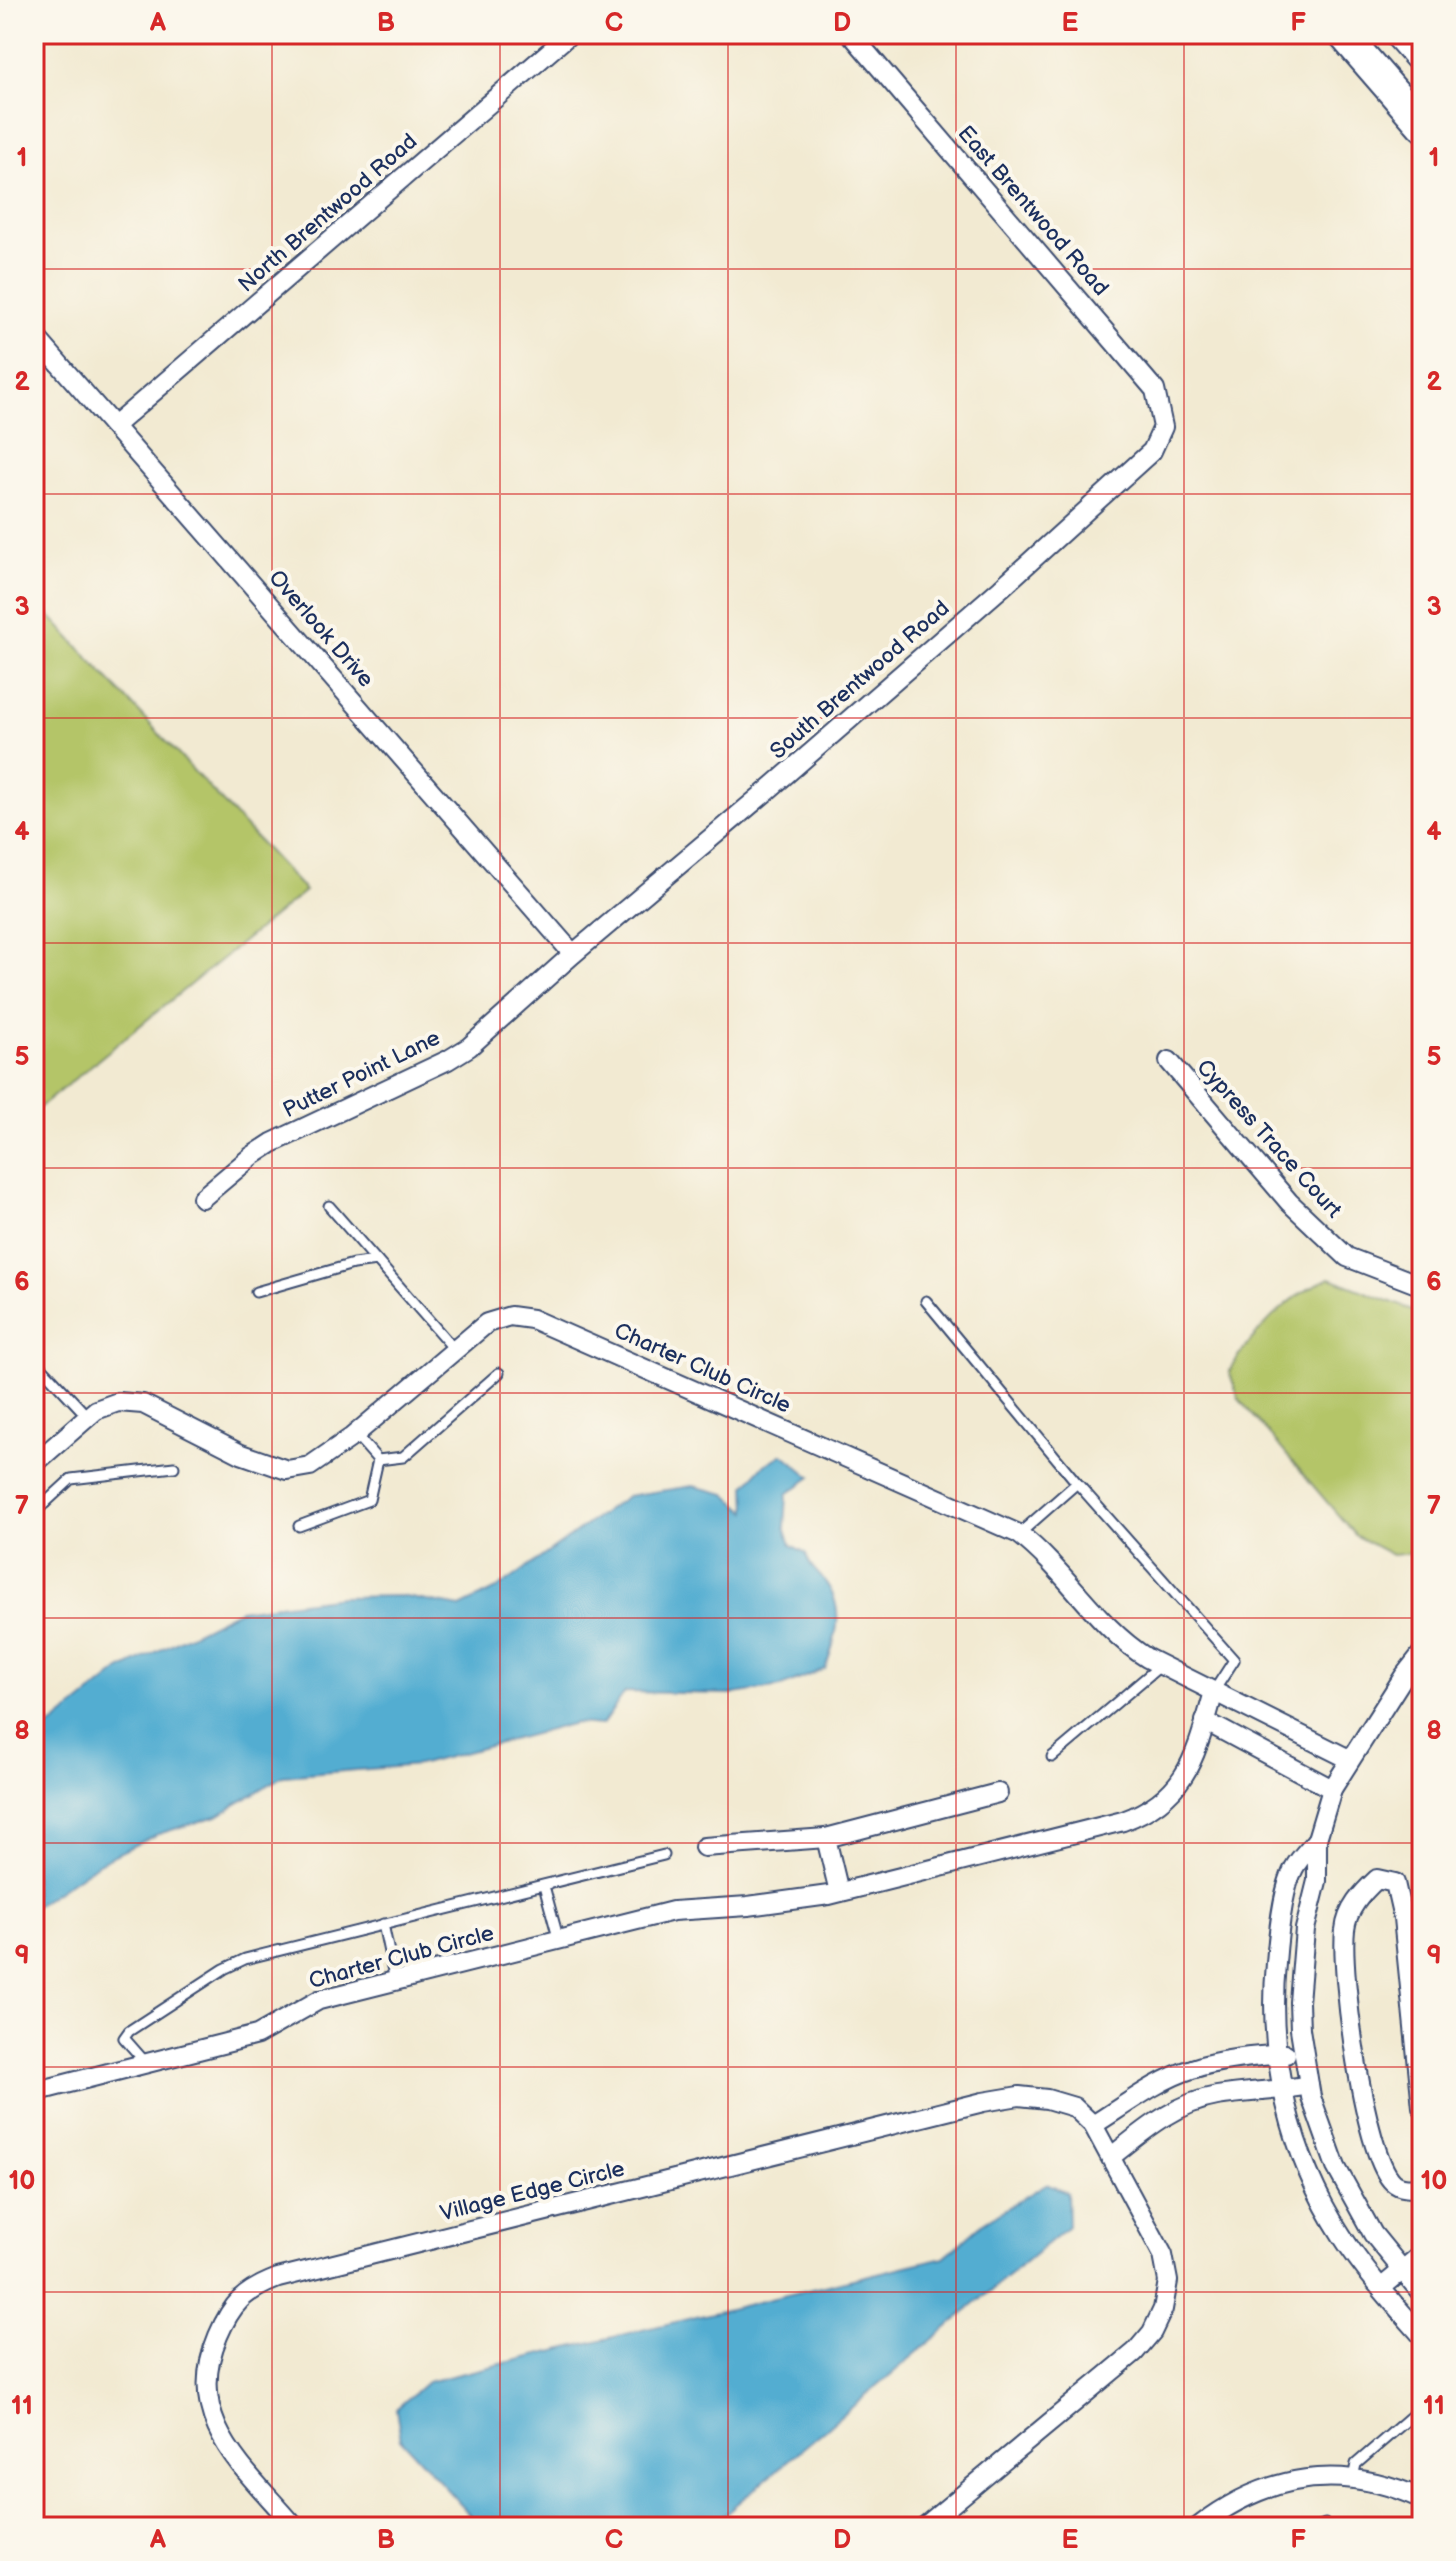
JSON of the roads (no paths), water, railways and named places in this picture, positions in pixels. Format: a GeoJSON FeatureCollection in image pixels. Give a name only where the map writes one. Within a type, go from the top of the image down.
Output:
{"type":"FeatureCollection","features":[{"type":"Feature","properties":{"kind":"main road"},"geometry":{"type":"LineString","coordinates":[[1343,34],[1422,125]]}},
{"type":"Feature","properties":{"kind":"main road"},"geometry":{"type":"LineString","coordinates":[[1400,34],[1422,59]]}},
{"type":"Feature","properties":{"kind":"street","name":"North Brentwood Road"},"geometry":{"type":"LineString","coordinates":[[114,426],[570,34]]}},
{"type":"Feature","properties":{"kind":"street","name":"East Brentwood Road"},"geometry":{"type":"LineString","coordinates":[[851,34],[1155,390],[1163,427]]}},
{"type":"Feature","properties":{"kind":"street","name":"Overlook Drive"},"geometry":{"type":"LineString","coordinates":[[34,335],[573,954]]}},
{"type":"Feature","properties":{"kind":"street","name":"South Brentwood Road"},"geometry":{"type":"LineString","coordinates":[[573,954],[661,882],[1001,588],[1152,451],[1163,427]]}},
{"type":"Feature","properties":{"kind":"street","name":"Putter Point Lane"},"geometry":{"type":"LineString","coordinates":[[202,1198],[272,1143],[448,1060],[469,1047],[573,954]]}},
{"type":"Feature","properties":{"kind":"street","name":"Cypress Trace Court"},"geometry":{"type":"LineString","coordinates":[[1169,1061],[1289,1202],[1347,1257],[1422,1286]]}},
{"type":"Feature","properties":{"kind":"street","name":"Charter Club Circle"},"geometry":{"type":"LineString","coordinates":[[34,1464],[96,1410],[118,1402],[143,1404],[241,1454],[287,1470],[310,1466],[355,1434],[487,1323],[510,1316],[532,1319],[1019,1534],[1037,1548],[1123,1643],[1349,1759]]}},
{"type":"Feature","properties":{"kind":"street"},"geometry":{"type":"LineString","coordinates":[[1415,2282],[1360,2214],[1325,2141],[1309,2085],[1299,2002],[1305,1929],[1317,1881],[1317,1839],[1332,1789],[1422,1653]]}},
{"type":"Feature","properties":{"kind":"street","name":"Charter Club Circle"},"geometry":{"type":"LineString","coordinates":[[34,2092],[257,2035],[319,2000],[673,1911],[774,1903],[839,1892],[1144,1814],[1164,1801],[1180,1782],[1202,1740],[1214,1692]]}},
{"type":"Feature","properties":{"kind":"street"},"geometry":{"type":"LineString","coordinates":[[1205,1721],[1332,1789]]}},
{"type":"Feature","properties":{"kind":"street"},"geometry":{"type":"LineString","coordinates":[[704,1847],[826,1838],[998,1793]]}},
{"type":"Feature","properties":{"kind":"street"},"geometry":{"type":"LineString","coordinates":[[826,1838],[839,1892]]}},
{"type":"Feature","properties":{"kind":"street"},"geometry":{"type":"LineString","coordinates":[[1317,1839],[1294,1868],[1282,1916],[1274,1989],[1277,2054],[1283,2090],[1296,2141],[1327,2211],[1349,2247],[1422,2336]]}},
{"type":"Feature","properties":{"kind":"street"},"geometry":{"type":"LineString","coordinates":[[1422,2107],[1403,1918],[1395,1883],[1377,1879],[1357,1898],[1345,1928],[1346,1981],[1365,2114],[1381,2168],[1395,2185],[1422,2187]]}},
{"type":"Feature","properties":{"kind":"street"},"geometry":{"type":"LineString","coordinates":[[1093,2125],[1192,2069],[1277,2054],[1304,2053]]}},
{"type":"Feature","properties":{"kind":"street"},"geometry":{"type":"LineString","coordinates":[[1111,2157],[1170,2113],[1215,2097],[1309,2085]]}},
{"type":"Feature","properties":{"kind":"street"},"geometry":{"type":"LineString","coordinates":[[1156,2087],[1170,2113]]}},
{"type":"Feature","properties":{"kind":"street","name":"Village Edge Circle"},"geometry":{"type":"LineString","coordinates":[[295,2527],[222,2442],[208,2399],[207,2375],[217,2339],[232,2307],[258,2286],[308,2270],[983,2102],[1019,2096],[1047,2099],[1074,2107],[1093,2125],[1163,2255],[1168,2281],[1163,2309],[1152,2332],[1135,2352],[924,2527]]}},
{"type":"Feature","properties":{"kind":"street"},"geometry":{"type":"LineString","coordinates":[[1415,2282],[1422,2254]]}},
{"type":"Feature","properties":{"kind":"street"},"geometry":{"type":"LineString","coordinates":[[1386,2295],[1415,2282]]}},
{"type":"Feature","properties":{"kind":"street"},"geometry":{"type":"LineString","coordinates":[[1198,2527],[1216,2513],[1260,2490],[1312,2478],[1353,2478],[1383,2483],[1422,2499]]}},
{"type":"Feature","properties":{"kind":"lane"},"geometry":{"type":"LineString","coordinates":[[329,1206],[454,1349]]}},
{"type":"Feature","properties":{"kind":"lane"},"geometry":{"type":"LineString","coordinates":[[256,1292],[353,1264],[377,1261]]}},
{"type":"Feature","properties":{"kind":"lane"},"geometry":{"type":"LineString","coordinates":[[926,1301],[1077,1483],[1234,1660],[1214,1692]]}},
{"type":"Feature","properties":{"kind":"lane"},"geometry":{"type":"LineString","coordinates":[[34,1359],[88,1417]]}},
{"type":"Feature","properties":{"kind":"lane"},"geometry":{"type":"LineString","coordinates":[[378,1460],[403,1457],[499,1373]]}},
{"type":"Feature","properties":{"kind":"lane"},"geometry":{"type":"LineString","coordinates":[[355,1434],[378,1460]]}},
{"type":"Feature","properties":{"kind":"lane"},"geometry":{"type":"LineString","coordinates":[[299,1526],[369,1500],[378,1460]]}},
{"type":"Feature","properties":{"kind":"lane"},"geometry":{"type":"LineString","coordinates":[[34,1513],[71,1479],[174,1467]]}},
{"type":"Feature","properties":{"kind":"lane"},"geometry":{"type":"LineString","coordinates":[[1019,1534],[1077,1483]]}},
{"type":"Feature","properties":{"kind":"lane"},"geometry":{"type":"LineString","coordinates":[[34,1492],[45,1503]]}},
{"type":"Feature","properties":{"kind":"lane"},"geometry":{"type":"LineString","coordinates":[[1052,1757],[1161,1665]]}},
{"type":"Feature","properties":{"kind":"lane"},"geometry":{"type":"LineString","coordinates":[[146,2063],[126,2043],[125,2034],[224,1969],[245,1959],[664,1855]]}},
{"type":"Feature","properties":{"kind":"lane"},"geometry":{"type":"LineString","coordinates":[[544,1886],[559,1941]]}},
{"type":"Feature","properties":{"kind":"lane"},"geometry":{"type":"LineString","coordinates":[[383,1924],[395,1981]]}},
{"type":"Feature","properties":{"kind":"lane"},"geometry":{"type":"LineString","coordinates":[[1353,2478],[1356,2464],[1422,2407]]}},
{"type":"Feature","properties":{"kind":"lane"},"geometry":{"type":"LineString","coordinates":[[1318,2527],[1325,2524],[1328,2527]]}},
{"type":"Feature","properties":{"kind":"water"},"geometry":{"type":"Polygon","coordinates":[[[783,1454],[811,1477],[787,1494],[785,1527],[791,1545],[806,1553],[835,1601],[836,1635],[825,1669],[781,1687],[734,1694],[625,1692],[602,1725],[575,1723],[418,1765],[283,1776],[217,1816],[155,1835],[100,1862],[34,1907],[34,1735],[55,1723],[120,1670],[239,1610],[340,1597],[400,1596],[460,1607],[497,1589],[627,1496],[693,1486],[726,1494],[747,1512],[746,1485],[763,1466],[783,1454]]]}},
{"type":"Feature","properties":{"kind":"water"},"geometry":{"type":"Polygon","coordinates":[[[1046,2184],[1067,2193],[1068,2226],[709,2527],[481,2527],[401,2439],[396,2409],[427,2382],[944,2257],[983,2223],[1046,2184]]]}}]}
